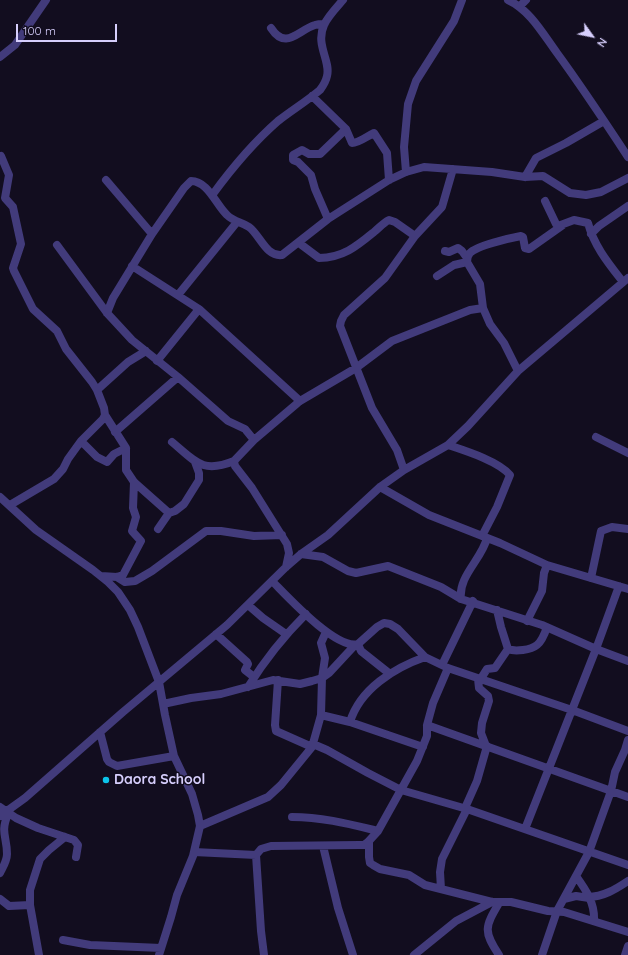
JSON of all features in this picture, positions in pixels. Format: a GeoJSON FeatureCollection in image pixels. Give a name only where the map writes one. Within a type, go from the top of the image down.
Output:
{"type":"FeatureCollection","features":[{"type":"Feature","properties":{"kind":"street"},"geometry":{"type":"LineString","coordinates":[[0,57],[15,45],[46,0]]}},
{"type":"Feature","properties":{"kind":"street"},"geometry":{"type":"LineString","coordinates":[[213,194],[242,158],[259,140],[278,122],[320,90],[328,76],[321,41],[324,24],[341,0]]}},
{"type":"Feature","properties":{"kind":"street"},"geometry":{"type":"LineString","coordinates":[[406,172],[404,147],[408,104],[416,81],[454,21],[462,0]]}},
{"type":"Feature","properties":{"kind":"street"},"geometry":{"type":"LineString","coordinates":[[513,2],[526,0]]}},
{"type":"Feature","properties":{"kind":"street"},"geometry":{"type":"LineString","coordinates":[[513,2],[532,18],[570,70],[628,157]]}},
{"type":"Feature","properties":{"kind":"street"},"geometry":{"type":"LineString","coordinates":[[271,28],[279,37],[292,38],[314,25],[324,24]]}},
{"type":"Feature","properties":{"kind":"street"},"geometry":{"type":"LineString","coordinates":[[312,96],[346,129],[351,143],[353,144],[374,134],[387,153],[389,180]]}},
{"type":"Feature","properties":{"kind":"street"},"geometry":{"type":"LineString","coordinates":[[525,177],[536,158],[604,121]]}},
{"type":"Feature","properties":{"kind":"street"},"geometry":{"type":"LineString","coordinates":[[328,220],[315,189],[311,175],[298,162],[292,160],[293,156],[302,150],[309,154],[320,154],[346,129]]}},
{"type":"Feature","properties":{"kind":"street"},"geometry":{"type":"LineString","coordinates":[[1,156],[9,175],[5,198],[12,207],[21,244],[13,268],[14,271],[33,309],[57,331],[66,349],[97,390],[105,415],[126,448],[126,470],[134,482],[169,513]]}},
{"type":"Feature","properties":{"kind":"street"},"geometry":{"type":"LineString","coordinates":[[107,313],[113,298],[132,266],[188,182],[197,182],[213,194],[216,202],[228,215],[237,222],[248,226],[267,248],[277,256],[282,255],[328,220],[389,180],[406,172],[424,167],[492,172],[525,177],[543,176],[570,193],[586,195],[601,192],[628,178]]}},
{"type":"Feature","properties":{"kind":"street"},"geometry":{"type":"LineString","coordinates":[[404,470],[397,450],[372,408],[340,326],[341,321],[349,311],[385,278],[415,236],[442,207],[453,169]]}},
{"type":"Feature","properties":{"kind":"street"},"geometry":{"type":"LineString","coordinates":[[106,180],[152,234]]}},
{"type":"Feature","properties":{"kind":"street"},"geometry":{"type":"LineString","coordinates":[[545,201],[556,224],[558,226],[563,225]]}},
{"type":"Feature","properties":{"kind":"street"},"geometry":{"type":"LineString","coordinates":[[591,234],[599,226],[628,206]]}},
{"type":"Feature","properties":{"kind":"street"},"geometry":{"type":"LineString","coordinates":[[299,243],[319,258],[335,257],[352,249],[389,220],[395,222],[415,236]]}},
{"type":"Feature","properties":{"kind":"street"},"geometry":{"type":"LineString","coordinates":[[3,812],[25,798],[100,732],[216,634],[286,567],[301,554],[328,535],[380,487],[404,470],[448,445],[468,426],[518,371],[625,280],[600,251],[591,234],[588,223],[574,220],[563,225],[529,249],[525,248],[524,237],[522,236],[476,248],[469,254],[467,260]]}},
{"type":"Feature","properties":{"kind":"street"},"geometry":{"type":"LineString","coordinates":[[178,295],[237,222]]}},
{"type":"Feature","properties":{"kind":"street"},"geometry":{"type":"LineString","coordinates":[[56,245],[107,313],[146,351],[228,421],[245,429],[254,440]]}},
{"type":"Feature","properties":{"kind":"street"},"geometry":{"type":"LineString","coordinates":[[445,251],[449,252],[458,248],[462,251],[480,284],[483,308],[490,324],[504,343],[518,371]]}},
{"type":"Feature","properties":{"kind":"street"},"geometry":{"type":"LineString","coordinates":[[437,276],[454,265],[467,260]]}},
{"type":"Feature","properties":{"kind":"street"},"geometry":{"type":"LineString","coordinates":[[132,266],[199,309],[300,401]]}},
{"type":"Feature","properties":{"kind":"street"},"geometry":{"type":"LineString","coordinates":[[172,442],[195,462],[205,466],[222,465],[234,461],[254,440],[300,401],[356,368],[388,343],[398,337],[470,310],[483,308]]}},
{"type":"Feature","properties":{"kind":"street"},"geometry":{"type":"LineString","coordinates":[[157,360],[199,309]]}},
{"type":"Feature","properties":{"kind":"street"},"geometry":{"type":"LineString","coordinates":[[97,390],[128,362],[146,351]]}},
{"type":"Feature","properties":{"kind":"street"},"geometry":{"type":"LineString","coordinates":[[115,432],[178,377]]}},
{"type":"Feature","properties":{"kind":"street"},"geometry":{"type":"LineString","coordinates":[[10,505],[54,479],[63,469],[68,459],[81,441],[103,419],[105,415]]}},
{"type":"Feature","properties":{"kind":"street"},"geometry":{"type":"LineString","coordinates":[[596,437],[628,453]]}},
{"type":"Feature","properties":{"kind":"street"},"geometry":{"type":"LineString","coordinates":[[81,441],[96,457],[107,462],[114,454],[126,448]]}},
{"type":"Feature","properties":{"kind":"street"},"geometry":{"type":"LineString","coordinates":[[448,445],[472,453],[497,466],[510,475],[484,537],[483,548],[461,586],[461,598]]}},
{"type":"Feature","properties":{"kind":"street"},"geometry":{"type":"LineString","coordinates":[[234,461],[235,466],[252,488],[287,544],[289,550],[286,567]]}},
{"type":"Feature","properties":{"kind":"street"},"geometry":{"type":"LineString","coordinates":[[158,529],[169,513],[175,511],[184,504],[199,480],[199,473],[195,462]]}},
{"type":"Feature","properties":{"kind":"street"},"geometry":{"type":"LineString","coordinates":[[100,576],[117,577],[123,575],[140,541],[132,531],[136,517],[133,508],[134,482]]}},
{"type":"Feature","properties":{"kind":"street"},"geometry":{"type":"LineString","coordinates":[[380,487],[429,515],[529,556],[547,565],[628,589]]}},
{"type":"Feature","properties":{"kind":"street"},"geometry":{"type":"LineString","coordinates":[[1,499],[10,505],[36,530],[100,576],[118,592],[130,610],[159,682],[174,756],[192,794],[200,826],[194,852],[177,895],[160,951],[90,945],[63,940]]}},
{"type":"Feature","properties":{"kind":"street"},"geometry":{"type":"LineString","coordinates":[[591,578],[601,531],[612,527],[628,529]]}},
{"type":"Feature","properties":{"kind":"street"},"geometry":{"type":"LineString","coordinates":[[117,577],[125,582],[135,581],[152,571],[206,531],[221,531],[254,536],[282,535]]}},
{"type":"Feature","properties":{"kind":"street"},"geometry":{"type":"LineString","coordinates":[[301,554],[323,557],[348,571],[356,573],[388,566],[441,587],[461,598],[547,627],[596,649],[628,661]]}},
{"type":"Feature","properties":{"kind":"street"},"geometry":{"type":"LineString","coordinates":[[527,621],[542,591],[544,573],[547,565]]}},
{"type":"Feature","properties":{"kind":"street"},"geometry":{"type":"LineString","coordinates":[[272,581],[326,632],[347,644],[357,645]]}},
{"type":"Feature","properties":{"kind":"street"},"geometry":{"type":"LineString","coordinates":[[525,830],[619,586]]}},
{"type":"Feature","properties":{"kind":"street"},"geometry":{"type":"LineString","coordinates":[[264,955],[260,931],[256,855],[261,849],[271,846],[364,845],[378,831],[401,790],[427,736],[427,725],[445,667],[472,602]]}},
{"type":"Feature","properties":{"kind":"street"},"geometry":{"type":"LineString","coordinates":[[248,605],[263,618],[286,634]]}},
{"type":"Feature","properties":{"kind":"street"},"geometry":{"type":"LineString","coordinates":[[497,610],[508,649]]}},
{"type":"Feature","properties":{"kind":"street"},"geometry":{"type":"LineString","coordinates":[[248,686],[265,660],[286,634],[306,614]]}},
{"type":"Feature","properties":{"kind":"street"},"geometry":{"type":"LineString","coordinates":[[163,704],[221,694],[273,680],[300,684],[322,678],[377,627],[384,623],[390,624],[398,629],[425,657],[445,667],[572,710],[628,731]]}},
{"type":"Feature","properties":{"kind":"street"},"geometry":{"type":"LineString","coordinates":[[508,649],[515,651],[531,648],[537,645],[547,627]]}},
{"type":"Feature","properties":{"kind":"street"},"geometry":{"type":"LineString","coordinates":[[200,826],[268,797],[281,785],[312,745],[321,716],[322,678],[325,656],[321,643],[326,632]]}},
{"type":"Feature","properties":{"kind":"street"},"geometry":{"type":"LineString","coordinates":[[216,634],[247,662],[248,664],[245,670],[254,677]]}},
{"type":"Feature","properties":{"kind":"street"},"geometry":{"type":"LineString","coordinates":[[357,645],[361,651],[390,674]]}},
{"type":"Feature","properties":{"kind":"street"},"geometry":{"type":"LineString","coordinates":[[441,889],[440,872],[442,859],[466,809],[477,781],[486,746],[481,733],[482,723],[487,711],[489,698],[479,688],[479,679],[487,669],[495,668],[508,649]]}},
{"type":"Feature","properties":{"kind":"street"},"geometry":{"type":"LineString","coordinates":[[350,722],[354,710],[361,699],[400,667],[425,657]]}},
{"type":"Feature","properties":{"kind":"street"},"geometry":{"type":"LineString","coordinates":[[278,680],[275,725],[276,731],[327,750],[401,790],[466,809],[628,865]]}},
{"type":"Feature","properties":{"kind":"street"},"geometry":{"type":"LineString","coordinates":[[321,716],[350,722],[422,747]]}},
{"type":"Feature","properties":{"kind":"street"},"geometry":{"type":"LineString","coordinates":[[427,725],[628,797]]}},
{"type":"Feature","properties":{"kind":"street"},"geometry":{"type":"LineString","coordinates":[[100,732],[107,759],[109,762],[117,766],[174,756]]}},
{"type":"Feature","properties":{"kind":"street"},"geometry":{"type":"LineString","coordinates":[[542,955],[557,911],[589,852],[611,791],[615,772],[628,740]]}},
{"type":"Feature","properties":{"kind":"street"},"geometry":{"type":"LineString","coordinates":[[3,812],[38,828],[76,841],[78,845],[76,857]]}},
{"type":"Feature","properties":{"kind":"street"},"geometry":{"type":"LineString","coordinates":[[0,873],[7,854],[2,827],[3,812]]}},
{"type":"Feature","properties":{"kind":"street"},"geometry":{"type":"LineString","coordinates":[[292,817],[338,821],[378,831]]}},
{"type":"Feature","properties":{"kind":"street"},"geometry":{"type":"LineString","coordinates":[[39,955],[30,905],[30,890],[40,859],[65,837]]}},
{"type":"Feature","properties":{"kind":"street"},"geometry":{"type":"LineString","coordinates":[[369,841],[370,863],[380,869],[409,875],[425,885],[496,902],[511,902],[548,911],[557,911],[628,932]]}},
{"type":"Feature","properties":{"kind":"street"},"geometry":{"type":"LineString","coordinates":[[324,846],[338,908],[353,955]]}},
{"type":"Feature","properties":{"kind":"street"},"geometry":{"type":"LineString","coordinates":[[194,852],[256,855]]}},
{"type":"Feature","properties":{"kind":"street"},"geometry":{"type":"LineString","coordinates":[[576,876],[594,908],[594,921]]}},
{"type":"Feature","properties":{"kind":"street"},"geometry":{"type":"LineString","coordinates":[[564,899],[576,896],[589,898],[599,896],[614,890],[628,881]]}},
{"type":"Feature","properties":{"kind":"street"},"geometry":{"type":"LineString","coordinates":[[0,899],[9,906],[30,905]]}},
{"type":"Feature","properties":{"kind":"street"},"geometry":{"type":"LineString","coordinates":[[414,955],[456,921],[496,902]]}},
{"type":"Feature","properties":{"kind":"street"},"geometry":{"type":"LineString","coordinates":[[496,902],[488,922],[487,934],[489,941],[499,955]]}},
{"type":"Feature","properties":{"kind":"street"},"geometry":{"type":"LineString","coordinates":[[625,955],[628,946]]}},
{"type":"Feature","properties":{"kind":"place","name":"Daora School"},"geometry":{"type":"Point","coordinates":[106,780]}}]}
